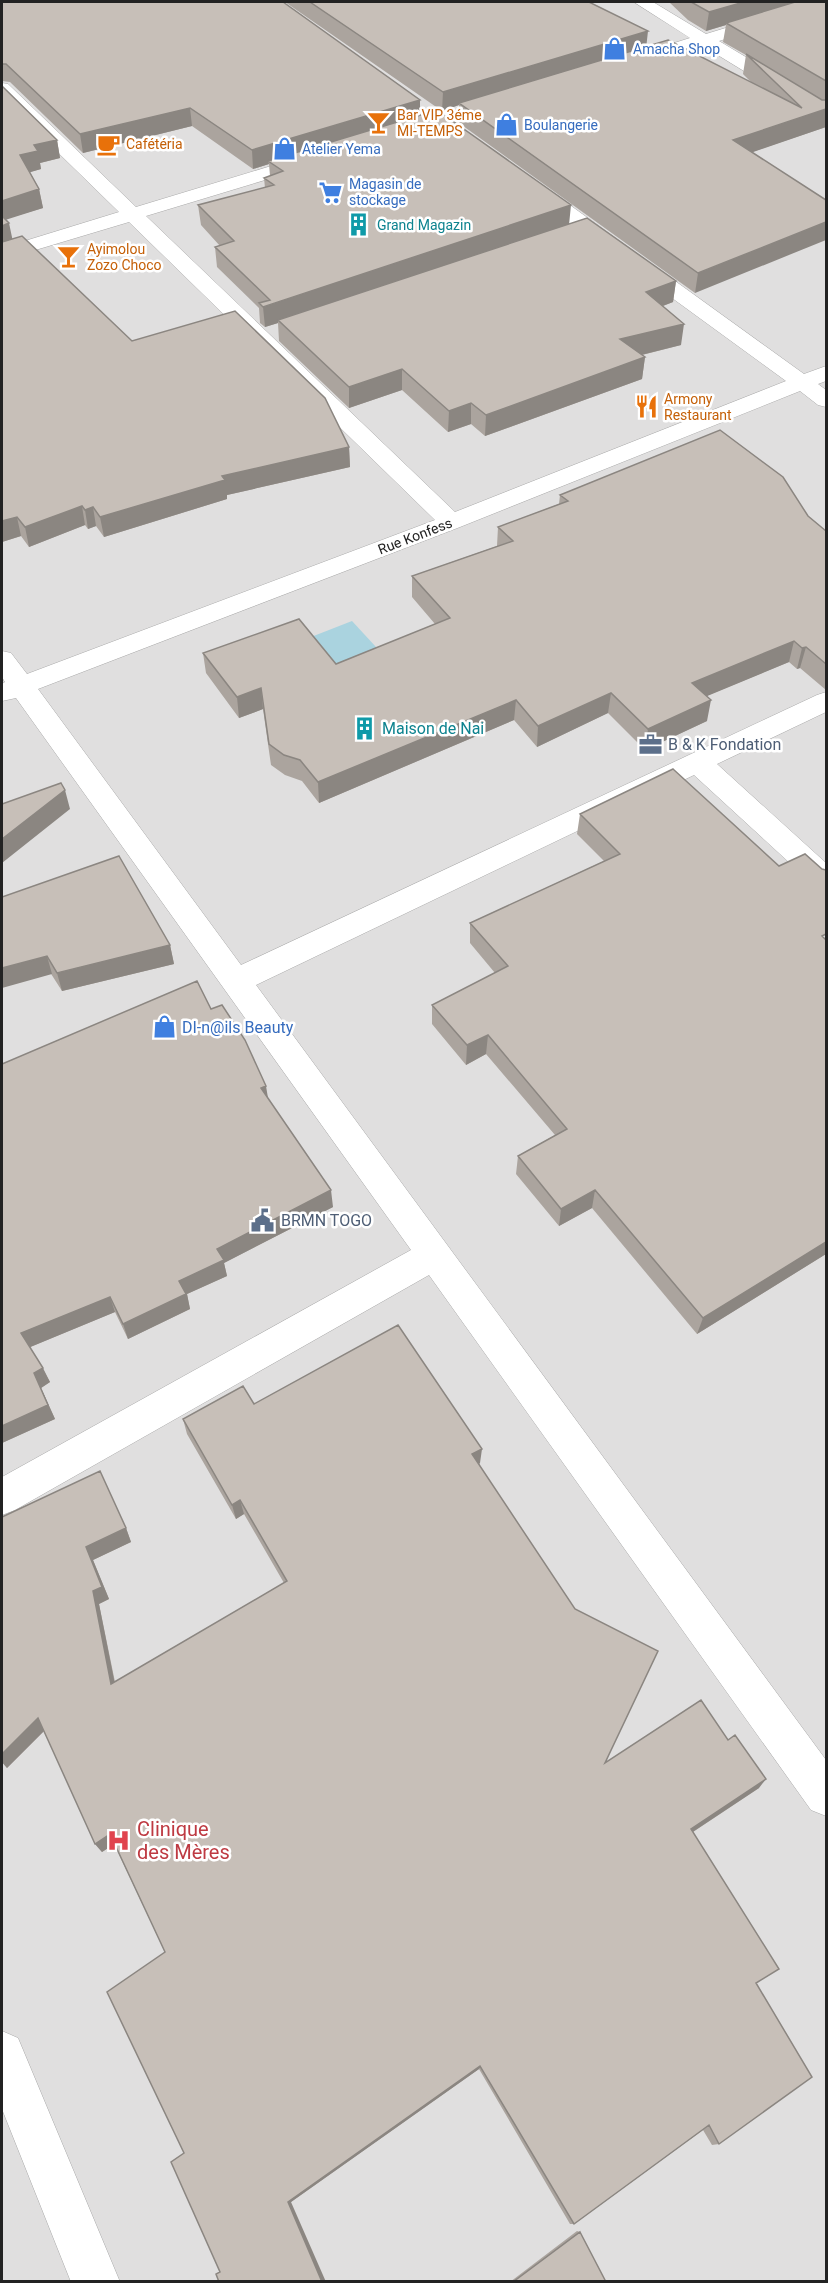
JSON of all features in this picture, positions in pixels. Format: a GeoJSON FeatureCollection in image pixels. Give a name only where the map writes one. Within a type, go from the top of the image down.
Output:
{"type":"FeatureCollection","features":[{"type":"Feature","properties":{"kind":"street"},"geometry":{"type":"LineString","coordinates":[[642,2],[826,113]]}},
{"type":"Feature","properties":{"kind":"street"},"geometry":{"type":"LineString","coordinates":[[618,66],[826,2]]}},
{"type":"Feature","properties":{"kind":"street"},"geometry":{"type":"LineString","coordinates":[[2,88],[451,522]]}},
{"type":"Feature","properties":{"kind":"street"},"geometry":{"type":"LineString","coordinates":[[384,138],[519,97]]}},
{"type":"Feature","properties":{"kind":"street"},"geometry":{"type":"LineString","coordinates":[[423,107],[460,134]]}},
{"type":"Feature","properties":{"kind":"street"},"geometry":{"type":"LineString","coordinates":[[2,254],[327,155]]}},
{"type":"Feature","properties":{"kind":"street"},"geometry":{"type":"LineString","coordinates":[[515,174],[826,400]]}},
{"type":"Feature","properties":{"kind":"street"},"geometry":{"type":"LineString","coordinates":[[567,236],[589,228]]}},
{"type":"Feature","properties":{"kind":"street"},"geometry":{"type":"LineString","coordinates":[[261,338],[284,331]]}},
{"type":"Feature","properties":{"kind":"street","name":"Rue Konfess"},"geometry":{"type":"LineString","coordinates":[[11,690],[451,522],[826,373]]}},
{"type":"Feature","properties":{"kind":"street"},"geometry":{"type":"LineString","coordinates":[[2,659],[11,690],[236,981],[826,1795]]}},
{"type":"Feature","properties":{"kind":"street"},"geometry":{"type":"LineString","coordinates":[[236,981],[826,700]]}},
{"type":"Feature","properties":{"kind":"street"},"geometry":{"type":"LineString","coordinates":[[697,762],[826,879]]}},
{"type":"Feature","properties":{"kind":"street"},"geometry":{"type":"LineString","coordinates":[[2,1497],[434,1255]]}},
{"type":"Feature","properties":{"kind":"street"},"geometry":{"type":"LineString","coordinates":[[2,2054],[96,2282]]}},
{"type":"Feature","properties":{"kind":"shaded area"},"geometry":{"type":"Polygon","coordinates":[[[2,2],[826,2],[826,2281],[2,2281],[2,2]]]}},
{"type":"Feature","properties":{"kind":"water"},"geometry":{"type":"Polygon","coordinates":[[[352,621],[388,660],[347,677],[311,637],[352,621]]]}},
{"type":"Feature","properties":{"kind":"building"},"geometry":{"type":"Polygon","coordinates":[[[2,2],[283,2],[420,100],[252,150],[190,108],[80,134],[6,64],[2,64],[2,2]]]}},
{"type":"Feature","properties":{"kind":"building"},"geometry":{"type":"Polygon","coordinates":[[[310,2],[589,2],[648,31],[443,92],[310,2]]]}},
{"type":"Feature","properties":{"kind":"building"},"geometry":{"type":"Polygon","coordinates":[[[691,2],[744,2],[709,12],[691,2]]]}},
{"type":"Feature","properties":{"kind":"building"},"geometry":{"type":"Polygon","coordinates":[[[795,2],[826,2],[826,81],[726,23],[795,2]]]}},
{"type":"Feature","properties":{"kind":"building"},"geometry":{"type":"Polygon","coordinates":[[[668,40],[802,108],[746,54],[822,100],[826,100],[826,109],[733,140],[826,200],[826,222],[698,273],[459,103],[668,40]]]}},
{"type":"Feature","properties":{"kind":"building"},"geometry":{"type":"Polygon","coordinates":[[[2,86],[57,140],[34,145],[38,151],[20,155],[39,189],[2,201],[2,86]]]}},
{"type":"Feature","properties":{"kind":"building"},"geometry":{"type":"Polygon","coordinates":[[[437,110],[571,205],[263,307],[259,303],[270,300],[215,247],[234,241],[198,205],[274,185],[264,178],[283,171],[268,161],[437,110]]]}},
{"type":"Feature","properties":{"kind":"building"},"geometry":{"type":"Polygon","coordinates":[[[2,216],[9,223],[2,226],[2,216]]]}},
{"type":"Feature","properties":{"kind":"building"},"geometry":{"type":"Polygon","coordinates":[[[587,218],[676,281],[646,292],[684,324],[620,339],[645,357],[486,415],[471,403],[449,411],[402,369],[349,387],[278,320],[587,218]]]}},
{"type":"Feature","properties":{"kind":"building"},"geometry":{"type":"Polygon","coordinates":[[[22,236],[132,341],[235,311],[325,398],[349,447],[222,476],[225,480],[100,517],[93,507],[85,510],[82,506],[25,527],[17,517],[2,521],[2,242],[22,236]]]}},
{"type":"Feature","properties":{"kind":"building"},"geometry":{"type":"Polygon","coordinates":[[[720,430],[783,477],[808,516],[826,531],[826,664],[806,647],[802,648],[794,641],[692,683],[711,700],[648,729],[611,693],[538,726],[516,700],[318,782],[300,760],[284,755],[269,744],[261,688],[237,697],[203,653],[299,619],[336,664],[450,618],[412,576],[513,541],[498,527],[568,501],[560,495],[720,430]]]}},
{"type":"Feature","properties":{"kind":"building"},"geometry":{"type":"Polygon","coordinates":[[[673,769],[779,866],[805,854],[826,870],[826,934],[822,936],[826,940],[826,1242],[703,1318],[595,1190],[561,1209],[518,1156],[567,1129],[488,1035],[467,1045],[432,1005],[508,966],[470,923],[620,854],[580,814],[673,769]]]}},
{"type":"Feature","properties":{"kind":"building"},"geometry":{"type":"Polygon","coordinates":[[[61,783],[65,790],[2,839],[2,804],[61,783]]]}},
{"type":"Feature","properties":{"kind":"building"},"geometry":{"type":"Polygon","coordinates":[[[119,856],[170,945],[57,973],[47,956],[2,968],[2,897],[119,856]]]}},
{"type":"Feature","properties":{"kind":"building"},"geometry":{"type":"Polygon","coordinates":[[[197,981],[211,1009],[222,1005],[245,1040],[266,1086],[261,1088],[331,1190],[217,1249],[224,1260],[179,1281],[186,1294],[123,1324],[110,1297],[21,1333],[43,1368],[34,1373],[48,1405],[2,1426],[2,1064],[197,981]]]}},
{"type":"Feature","properties":{"kind":"building"},"geometry":{"type":"Polygon","coordinates":[[[398,1325],[482,1449],[472,1454],[575,1609],[658,1651],[605,1763],[701,1700],[728,1740],[735,1735],[766,1779],[691,1829],[779,1969],[756,1983],[812,2077],[719,2144],[709,2125],[574,2224],[480,2066],[288,2202],[322,2282],[219,2282],[216,2274],[220,2272],[171,2162],[184,2153],[107,1992],[165,1952],[110,1834],[95,1844],[38,1718],[2,1754],[2,1517],[100,1471],[126,1528],[86,1547],[102,1587],[93,1591],[111,1684],[287,1581],[240,1500],[232,1505],[183,1419],[243,1386],[254,1404],[398,1325]]]}},
{"type":"Feature","properties":{"kind":"building"},"geometry":{"type":"Polygon","coordinates":[[[580,2232],[606,2282],[513,2282],[580,2232]]]}},
{"type":"Feature","properties":{"kind":"place","name":"Amacha Shop"},"geometry":{"type":"Point","coordinates":[615,49]}},
{"type":"Feature","properties":{"kind":"place","name":"Bar VIP 3éme MI-TEMPS"},"geometry":{"type":"Point","coordinates":[379,123]}},
{"type":"Feature","properties":{"kind":"place","name":"Boulangerie"},"geometry":{"type":"Point","coordinates":[506,125]}},
{"type":"Feature","properties":{"kind":"place","name":"Cafétéria"},"geometry":{"type":"Point","coordinates":[108,144]}},
{"type":"Feature","properties":{"kind":"place","name":"Atelier Yema"},"geometry":{"type":"Point","coordinates":[284,149]}},
{"type":"Feature","properties":{"kind":"place","name":"Magasin de stockage"},"geometry":{"type":"Point","coordinates":[331,192]}},
{"type":"Feature","properties":{"kind":"place","name":"Grand Magazin"},"geometry":{"type":"Point","coordinates":[359,225]}},
{"type":"Feature","properties":{"kind":"place","name":"Ayimolou Zozo Choco"},"geometry":{"type":"Point","coordinates":[69,257]}},
{"type":"Feature","properties":{"kind":"place","name":"Armony Restaurant"},"geometry":{"type":"Point","coordinates":[646,407]}},
{"type":"Feature","properties":{"kind":"place","name":"Maison de Nai"},"geometry":{"type":"Point","coordinates":[364,728]}},
{"type":"Feature","properties":{"kind":"place","name":"B & K Fondation"},"geometry":{"type":"Point","coordinates":[650,744]}},
{"type":"Feature","properties":{"kind":"place","name":"DI-n@ils Beauty"},"geometry":{"type":"Point","coordinates":[164,1027]}},
{"type":"Feature","properties":{"kind":"place","name":"BRMN TOGO"},"geometry":{"type":"Point","coordinates":[263,1220]}},
{"type":"Feature","properties":{"kind":"place","name":"Clinique des Mères"},"geometry":{"type":"Point","coordinates":[119,1841]}}]}
